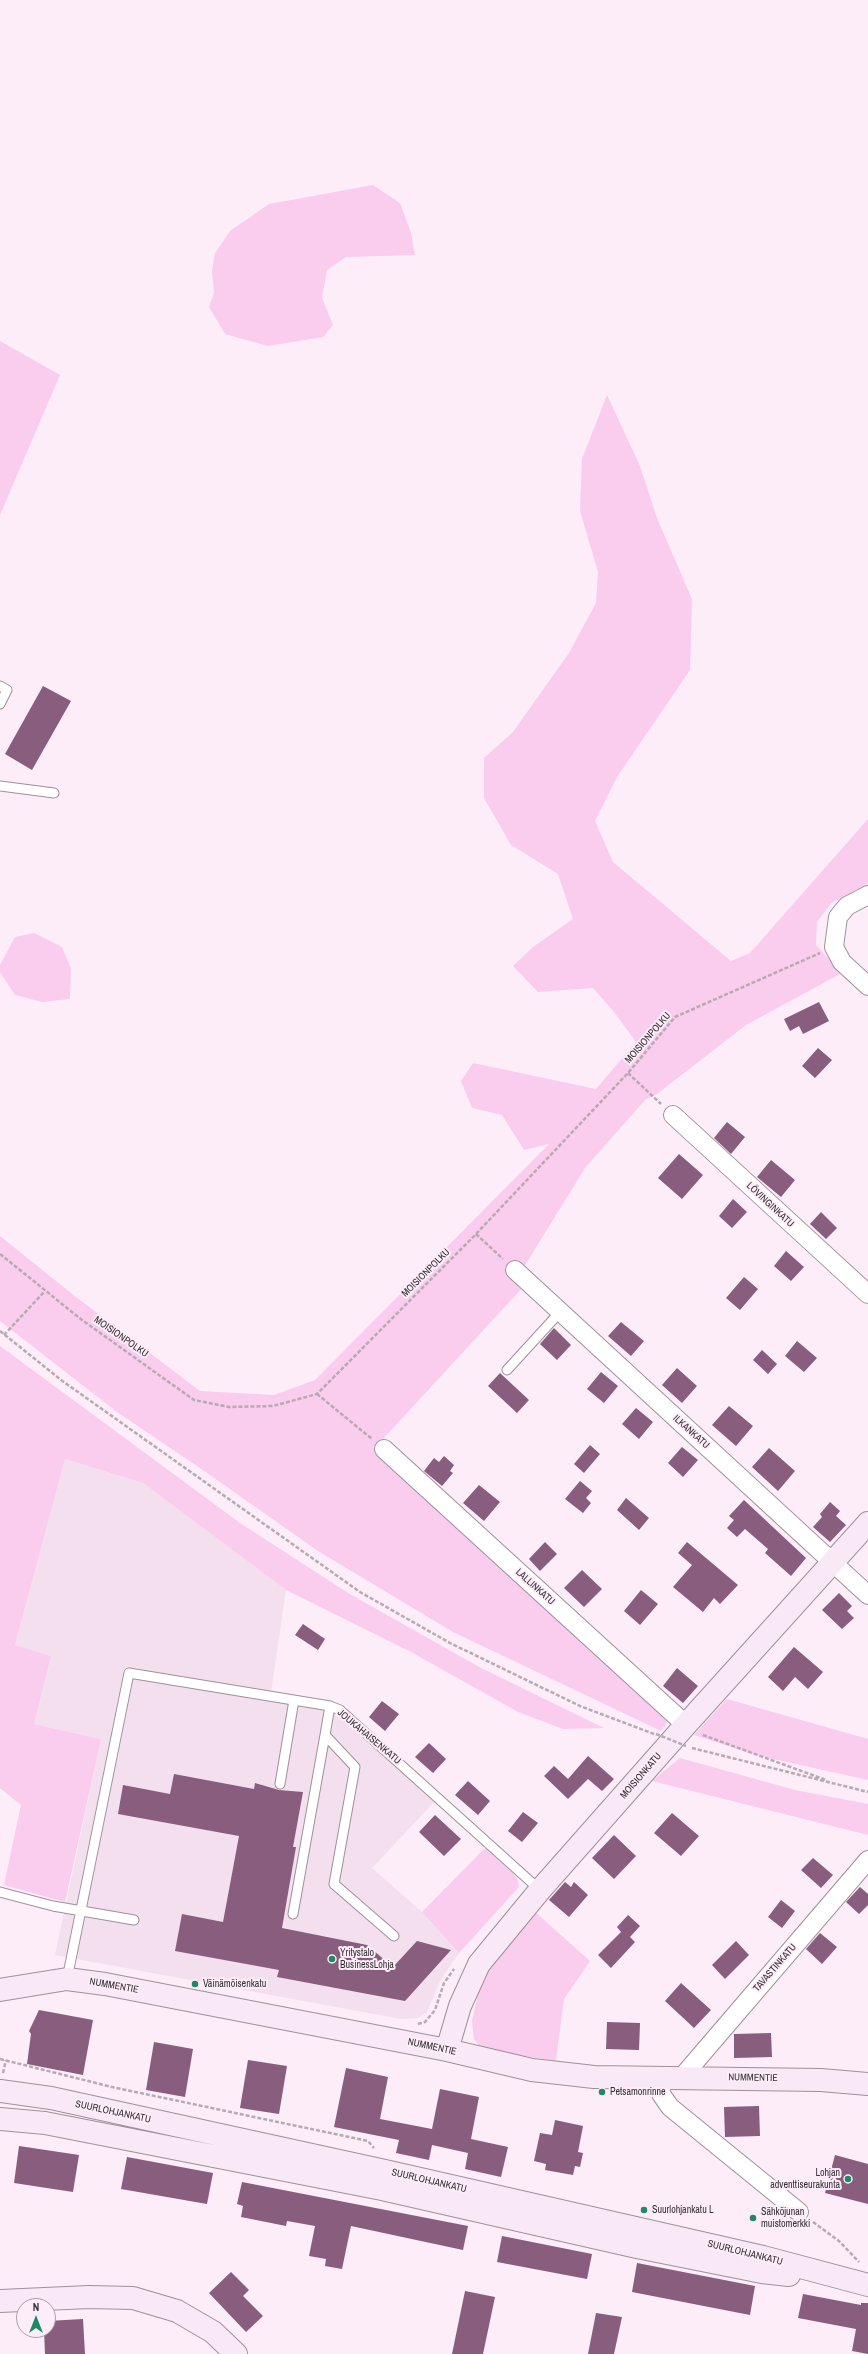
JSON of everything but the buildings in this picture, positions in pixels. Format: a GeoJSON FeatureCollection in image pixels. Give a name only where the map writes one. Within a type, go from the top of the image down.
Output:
{"type":"FeatureCollection","features":[{"type":"Feature","properties":{"kind":"street"},"geometry":{"type":"LineString","coordinates":[[868,895],[847,906],[838,917],[835,928],[834,947],[842,962],[868,986]]}},
{"type":"Feature","properties":{"kind":"street","name":"LÖVINGINKATU"},"geometry":{"type":"LineString","coordinates":[[672,1115],[868,1294]]}},
{"type":"Feature","properties":{"kind":"street","name":"ILKANKATU"},"geometry":{"type":"LineString","coordinates":[[515,1270],[868,1595]]}},
{"type":"Feature","properties":{"kind":"street","name":"LALLINKATU"},"geometry":{"type":"LineString","coordinates":[[384,1449],[684,1730]]}},
{"type":"Feature","properties":{"kind":"street","name":"MOISIONKATU"},"geometry":{"type":"LineString","coordinates":[[447,2050],[460,2006],[479,1964],[540,1890],[868,1523]]}},
{"type":"Feature","properties":{"kind":"street","name":"TAVASTINKATU"},"geometry":{"type":"LineString","coordinates":[[682,2077],[868,1860]]}},
{"type":"Feature","properties":{"kind":"street","name":"NUMMENTIE"},"geometry":{"type":"LineString","coordinates":[[0,1990],[67,1979],[106,1984],[447,2050],[532,2070],[594,2077],[821,2080],[868,2084]]}},
{"type":"Feature","properties":{"kind":"street"},"geometry":{"type":"LineString","coordinates":[[660,2078],[661,2094],[670,2107],[799,2212]]}},
{"type":"Feature","properties":{"kind":"street","name":"SUURLOHJANKATU"},"geometry":{"type":"LineString","coordinates":[[0,2091],[51,2098],[385,2171],[763,2257],[863,2277]]}},
{"type":"Feature","properties":{"kind":"street","name":"SUURLOHJANKATU"},"geometry":{"type":"LineString","coordinates":[[0,2119],[45,2123],[382,2189],[637,2247],[762,2272],[863,2277]]}},
{"type":"Feature","properties":{"kind":"street"},"geometry":{"type":"LineString","coordinates":[[0,2301],[89,2297],[133,2298],[177,2311],[213,2332],[236,2354]]}},
{"type":"Feature","properties":{"kind":"lane"},"geometry":{"type":"LineString","coordinates":[[0,686],[7,690],[0,704]]}},
{"type":"Feature","properties":{"kind":"lane"},"geometry":{"type":"LineString","coordinates":[[0,786],[54,793]]}},
{"type":"Feature","properties":{"kind":"lane"},"geometry":{"type":"LineString","coordinates":[[507,1370],[560,1312]]}},
{"type":"Feature","properties":{"kind":"lane","name":"JOUKAHAISENKATU"},"geometry":{"type":"LineString","coordinates":[[81,1911],[129,1673],[330,1706],[348,1716],[540,1890]]}},
{"type":"Feature","properties":{"kind":"lane"},"geometry":{"type":"LineString","coordinates":[[280,1784],[294,1700]]}},
{"type":"Feature","properties":{"kind":"lane"},"geometry":{"type":"LineString","coordinates":[[293,1914],[330,1706]]}},
{"type":"Feature","properties":{"kind":"lane"},"geometry":{"type":"LineString","coordinates":[[325,1735],[355,1768],[334,1884],[394,1936]]}},
{"type":"Feature","properties":{"kind":"lane"},"geometry":{"type":"LineString","coordinates":[[0,1892],[81,1911],[134,1920]]}},
{"type":"Feature","properties":{"kind":"lane"},"geometry":{"type":"LineString","coordinates":[[67,1979],[81,1911]]}},
{"type":"Feature","properties":{"kind":"path","name":"MOISIONPOLKU"},"geometry":{"type":"LineString","coordinates":[[0,1254],[45,1291],[194,1400],[228,1407],[273,1406],[317,1394],[476,1234],[628,1074],[676,1017],[834,947]]}},
{"type":"Feature","properties":{"kind":"path"},"geometry":{"type":"LineString","coordinates":[[628,1074],[672,1115]]}},
{"type":"Feature","properties":{"kind":"path"},"geometry":{"type":"LineString","coordinates":[[476,1234],[515,1270]]}},
{"type":"Feature","properties":{"kind":"path"},"geometry":{"type":"LineString","coordinates":[[4,1335],[45,1291]]}},
{"type":"Feature","properties":{"kind":"path"},"geometry":{"type":"LineString","coordinates":[[0,1331],[61,1380],[360,1592],[450,1642],[580,1706],[656,1734],[684,1730],[838,1784],[868,1792]]}},
{"type":"Feature","properties":{"kind":"path"},"geometry":{"type":"LineString","coordinates":[[317,1394],[384,1449]]}},
{"type":"Feature","properties":{"kind":"path"},"geometry":{"type":"LineString","coordinates":[[660,1741],[684,1730],[838,1784]]}},
{"type":"Feature","properties":{"kind":"path"},"geometry":{"type":"LineString","coordinates":[[412,2025],[425,2022],[434,2010],[444,1983],[457,1964]]}},
{"type":"Feature","properties":{"kind":"path"},"geometry":{"type":"LineString","coordinates":[[0,2059],[112,2087]]}},
{"type":"Feature","properties":{"kind":"path"},"geometry":{"type":"LineString","coordinates":[[799,2212],[839,2241],[860,2264],[863,2277]]}},
{"type":"Feature","properties":{"kind":"shaded area"},"geometry":{"type":"Polygon","coordinates":[[[373,185],[400,203],[411,233],[415,255],[346,257],[327,270],[322,298],[333,325],[323,337],[268,346],[225,334],[209,307],[214,293],[212,271],[215,253],[230,231],[269,204],[373,185]]]}},
{"type":"Feature","properties":{"kind":"shaded area"},"geometry":{"type":"Polygon","coordinates":[[[0,341],[60,375],[0,515],[0,341]]]}},
{"type":"Feature","properties":{"kind":"shaded area"},"geometry":{"type":"Polygon","coordinates":[[[607,395],[640,466],[657,518],[692,599],[690,670],[617,777],[595,821],[613,862],[731,961],[750,953],[868,819],[868,884],[831,903],[817,922],[816,945],[842,973],[746,1025],[657,1094],[645,1100],[585,1168],[524,1267],[524,1286],[383,1439],[381,1456],[665,1714],[667,1722],[661,1731],[453,1632],[318,1551],[117,1412],[0,1321],[0,1236],[76,1297],[200,1391],[274,1395],[315,1380],[549,1144],[524,1150],[502,1115],[472,1108],[461,1081],[473,1063],[596,1089],[636,1042],[614,1012],[593,988],[538,992],[513,966],[533,947],[573,919],[558,874],[511,845],[484,798],[484,758],[513,732],[569,653],[596,603],[598,572],[580,511],[582,459],[607,395]]]}},
{"type":"Feature","properties":{"kind":"shaded area"},"geometry":{"type":"Polygon","coordinates":[[[34,933],[62,947],[71,969],[70,999],[42,1002],[15,995],[0,972],[0,965],[15,937],[34,933]]]}},
{"type":"Feature","properties":{"kind":"shaded area"},"geometry":{"type":"Polygon","coordinates":[[[0,1346],[240,1523],[348,1593],[481,1668],[604,1728],[563,1729],[518,1712],[411,1652],[286,1590],[143,1483],[65,1459],[15,1645],[51,1656],[34,1724],[101,1739],[65,1902],[4,1885],[21,1805],[0,1788],[0,1346]]]}},
{"type":"Feature","properties":{"kind":"shaded area"},"geometry":{"type":"Polygon","coordinates":[[[65,1459],[143,1483],[286,1590],[270,1699],[326,1710],[342,1717],[435,1801],[372,1868],[422,1912],[459,1953],[441,1979],[427,2012],[418,2018],[401,2019],[55,1955],[101,1739],[34,1724],[51,1656],[15,1645],[65,1459]]]}},
{"type":"Feature","properties":{"kind":"shaded area"},"geometry":{"type":"Polygon","coordinates":[[[727,1699],[868,1739],[868,1780],[760,1756],[694,1735],[727,1699]]]}},
{"type":"Feature","properties":{"kind":"shaded area"},"geometry":{"type":"Polygon","coordinates":[[[680,1758],[795,1790],[868,1804],[868,1835],[652,1781],[680,1758]]]}},
{"type":"Feature","properties":{"kind":"shaded area"},"geometry":{"type":"Polygon","coordinates":[[[485,1848],[514,1874],[518,1880],[519,1887],[459,1953],[422,1912],[485,1848]]]}},
{"type":"Feature","properties":{"kind":"shaded area"},"geometry":{"type":"Polygon","coordinates":[[[534,1911],[590,1961],[564,1999],[556,2061],[482,2049],[474,2039],[472,2021],[479,1990],[486,1970],[534,1911]]]}},
{"type":"Feature","properties":{"kind":"place","name":"Yritystalo BusinessLohja"},"geometry":{"type":"Point","coordinates":[332,1959]}},
{"type":"Feature","properties":{"kind":"place","name":"Väinämöisenkatu"},"geometry":{"type":"Point","coordinates":[195,1984]}},
{"type":"Feature","properties":{"kind":"place","name":"Petsamonrinne"},"geometry":{"type":"Point","coordinates":[602,2092]}},
{"type":"Feature","properties":{"kind":"place","name":"Lohjan adventtiseurakunta"},"geometry":{"type":"Point","coordinates":[848,2179]}},
{"type":"Feature","properties":{"kind":"place","name":"Suurlohjankatu L"},"geometry":{"type":"Point","coordinates":[644,2210]}},
{"type":"Feature","properties":{"kind":"place","name":"Sähköjunan muistomerkki"},"geometry":{"type":"Point","coordinates":[753,2218]}}]}
